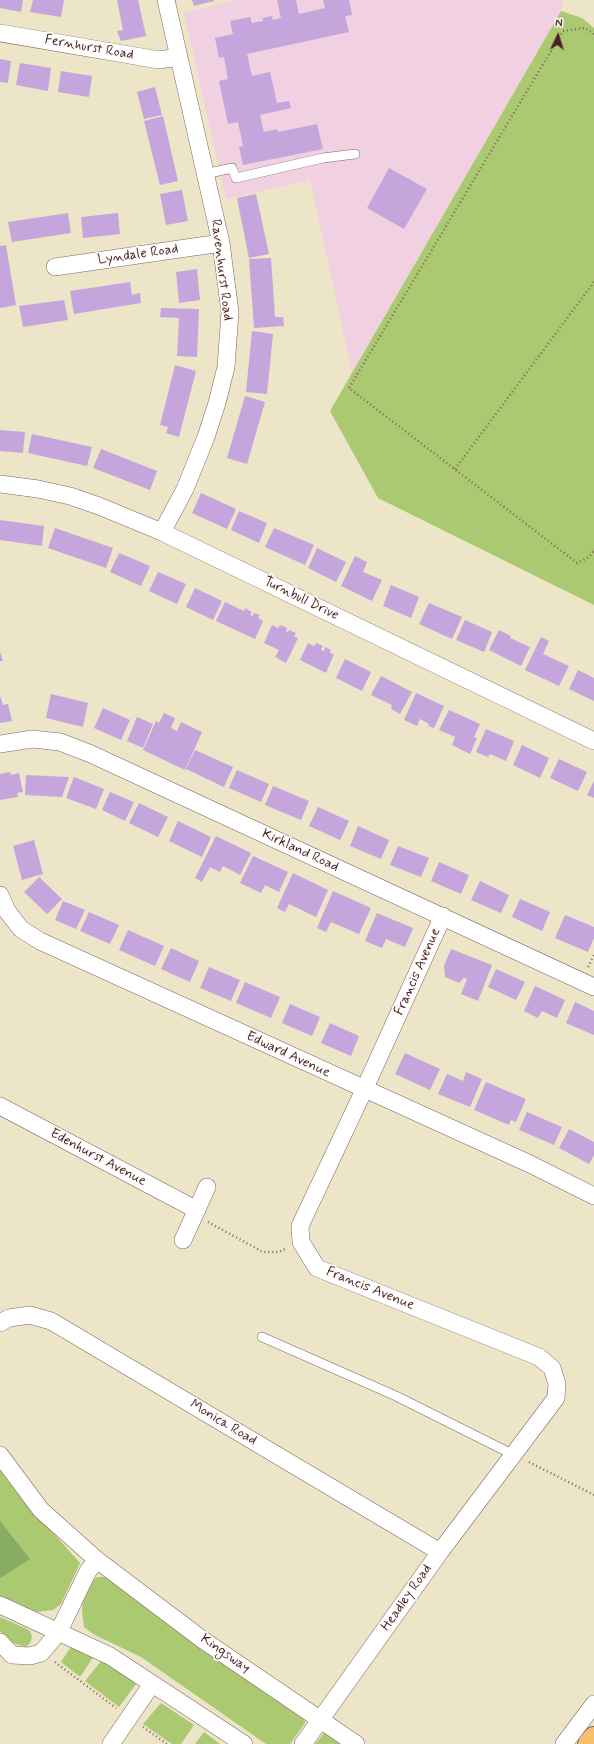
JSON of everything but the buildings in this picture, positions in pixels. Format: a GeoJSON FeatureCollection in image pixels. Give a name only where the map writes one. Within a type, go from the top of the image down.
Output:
{"type":"FeatureCollection","features":[{"type":"Feature","properties":{"kind":"main road"},"geometry":{"type":"LineString","coordinates":[[589,1744],[594,1738]]}},
{"type":"Feature","properties":{"kind":"street","name":"Ravenhurst Road"},"geometry":{"type":"LineString","coordinates":[[162,532],[185,489],[218,403],[226,367],[230,312],[221,243],[166,0]]}},
{"type":"Feature","properties":{"kind":"street","name":"Fernhurst Road"},"geometry":{"type":"LineString","coordinates":[[0,33],[159,60],[178,57]]}},
{"type":"Feature","properties":{"kind":"street","name":"Lyndale Road"},"geometry":{"type":"LineString","coordinates":[[55,267],[221,243]]}},
{"type":"Feature","properties":{"kind":"street","name":"Turnbull Drive"},"geometry":{"type":"LineString","coordinates":[[0,484],[38,489],[70,496],[99,506],[162,532],[594,741]]}},
{"type":"Feature","properties":{"kind":"street","name":"Kirkland Road"},"geometry":{"type":"LineString","coordinates":[[0,744],[32,739],[60,742],[91,754],[594,987]]}},
{"type":"Feature","properties":{"kind":"street","name":"Edward Avenue"},"geometry":{"type":"LineString","coordinates":[[0,895],[7,911],[21,929],[40,942],[530,1164],[594,1196]]}},
{"type":"Feature","properties":{"kind":"street","name":"Francis Avenue"},"geometry":{"type":"LineString","coordinates":[[442,916],[364,1090],[300,1226],[300,1242],[317,1268],[539,1357],[552,1368],[557,1384],[556,1398],[512,1454]]}},
{"type":"Feature","properties":{"kind":"street","name":"Edenhurst Avenue"},"geometry":{"type":"LineString","coordinates":[[0,1106],[197,1210]]}},
{"type":"Feature","properties":{"kind":"street"},"geometry":{"type":"LineString","coordinates":[[183,1240],[207,1187]]}},
{"type":"Feature","properties":{"kind":"street","name":"Monica Road"},"geometry":{"type":"LineString","coordinates":[[0,1323],[9,1318],[30,1315],[51,1321],[440,1552]]}},
{"type":"Feature","properties":{"kind":"street","name":"Headley Road"},"geometry":{"type":"LineString","coordinates":[[303,1744],[512,1454]]}},
{"type":"Feature","properties":{"kind":"street","name":"Kingsway"},"geometry":{"type":"LineString","coordinates":[[0,1455],[42,1510],[97,1560],[203,1640],[356,1744]]}},
{"type":"Feature","properties":{"kind":"street"},"geometry":{"type":"LineString","coordinates":[[0,1642],[12,1655],[30,1656],[41,1653],[58,1633],[88,1571],[97,1560]]}},
{"type":"Feature","properties":{"kind":"street"},"geometry":{"type":"LineString","coordinates":[[0,1606],[110,1656],[244,1744]]}},
{"type":"Feature","properties":{"kind":"street"},"geometry":{"type":"LineString","coordinates":[[111,1744],[130,1719],[152,1684]]}},
{"type":"Feature","properties":{"kind":"street"},"geometry":{"type":"LineString","coordinates":[[564,1744],[594,1704]]}},
{"type":"Feature","properties":{"kind":"lane"},"geometry":{"type":"LineString","coordinates":[[206,174],[232,168],[236,178],[324,158],[355,154]]}},
{"type":"Feature","properties":{"kind":"lane"},"geometry":{"type":"LineString","coordinates":[[262,1337],[396,1396],[512,1454]]}},
{"type":"Feature","properties":{"kind":"path"},"geometry":{"type":"LineString","coordinates":[[594,34],[585,28],[563,31],[349,388],[577,563],[589,557],[594,550]]}},
{"type":"Feature","properties":{"kind":"path"},"geometry":{"type":"LineString","coordinates":[[455,469],[594,282]]}},
{"type":"Feature","properties":{"kind":"path"},"geometry":{"type":"LineString","coordinates":[[197,1210],[204,1220],[263,1252],[279,1252],[300,1242]]}},
{"type":"Feature","properties":{"kind":"path"},"geometry":{"type":"LineString","coordinates":[[512,1454],[594,1495]]}},
{"type":"Feature","properties":{"kind":"path"},"geometry":{"type":"LineString","coordinates":[[41,1653],[130,1719],[167,1744]]}},
{"type":"Feature","properties":{"kind":"shaded area"},"geometry":{"type":"Polygon","coordinates":[[[237,0],[564,0],[561,11],[352,372],[310,180],[226,199],[184,13],[237,0]]]}},
{"type":"Feature","properties":{"kind":"green space"},"geometry":{"type":"Polygon","coordinates":[[[561,11],[582,18],[594,28],[594,605],[378,498],[330,411],[561,11]]]}},
{"type":"Feature","properties":{"kind":"green space"},"geometry":{"type":"Polygon","coordinates":[[[0,1468],[22,1498],[80,1563],[61,1604],[53,1610],[36,1612],[0,1597],[0,1468]]]}},
{"type":"Feature","properties":{"kind":"green space"},"geometry":{"type":"Polygon","coordinates":[[[0,1521],[30,1559],[0,1578],[0,1521]]]}},
{"type":"Feature","properties":{"kind":"green space"},"geometry":{"type":"Polygon","coordinates":[[[98,1577],[107,1577],[305,1718],[305,1723],[290,1744],[266,1744],[141,1657],[93,1634],[84,1627],[82,1611],[83,1595],[90,1581],[98,1577]]]}},
{"type":"Feature","properties":{"kind":"green space"},"geometry":{"type":"Polygon","coordinates":[[[0,1617],[30,1631],[32,1637],[30,1643],[26,1647],[13,1643],[0,1631],[0,1617]]]}},
{"type":"Feature","properties":{"kind":"green space"},"geometry":{"type":"Polygon","coordinates":[[[71,1647],[94,1656],[80,1677],[61,1662],[71,1647]]]}},
{"type":"Feature","properties":{"kind":"green space"},"geometry":{"type":"Polygon","coordinates":[[[101,1661],[119,1671],[136,1684],[119,1707],[85,1681],[101,1661]]]}},
{"type":"Feature","properties":{"kind":"green space"},"geometry":{"type":"Polygon","coordinates":[[[161,1703],[194,1725],[181,1744],[172,1744],[143,1724],[161,1703]]]}},
{"type":"Feature","properties":{"kind":"green space"},"geometry":{"type":"Polygon","coordinates":[[[204,1732],[220,1744],[195,1744],[204,1732]]]}},
{"type":"Feature","properties":{"kind":"green space"},"geometry":{"type":"Polygon","coordinates":[[[324,1733],[328,1733],[344,1744],[315,1744],[324,1733]]]}}]}
